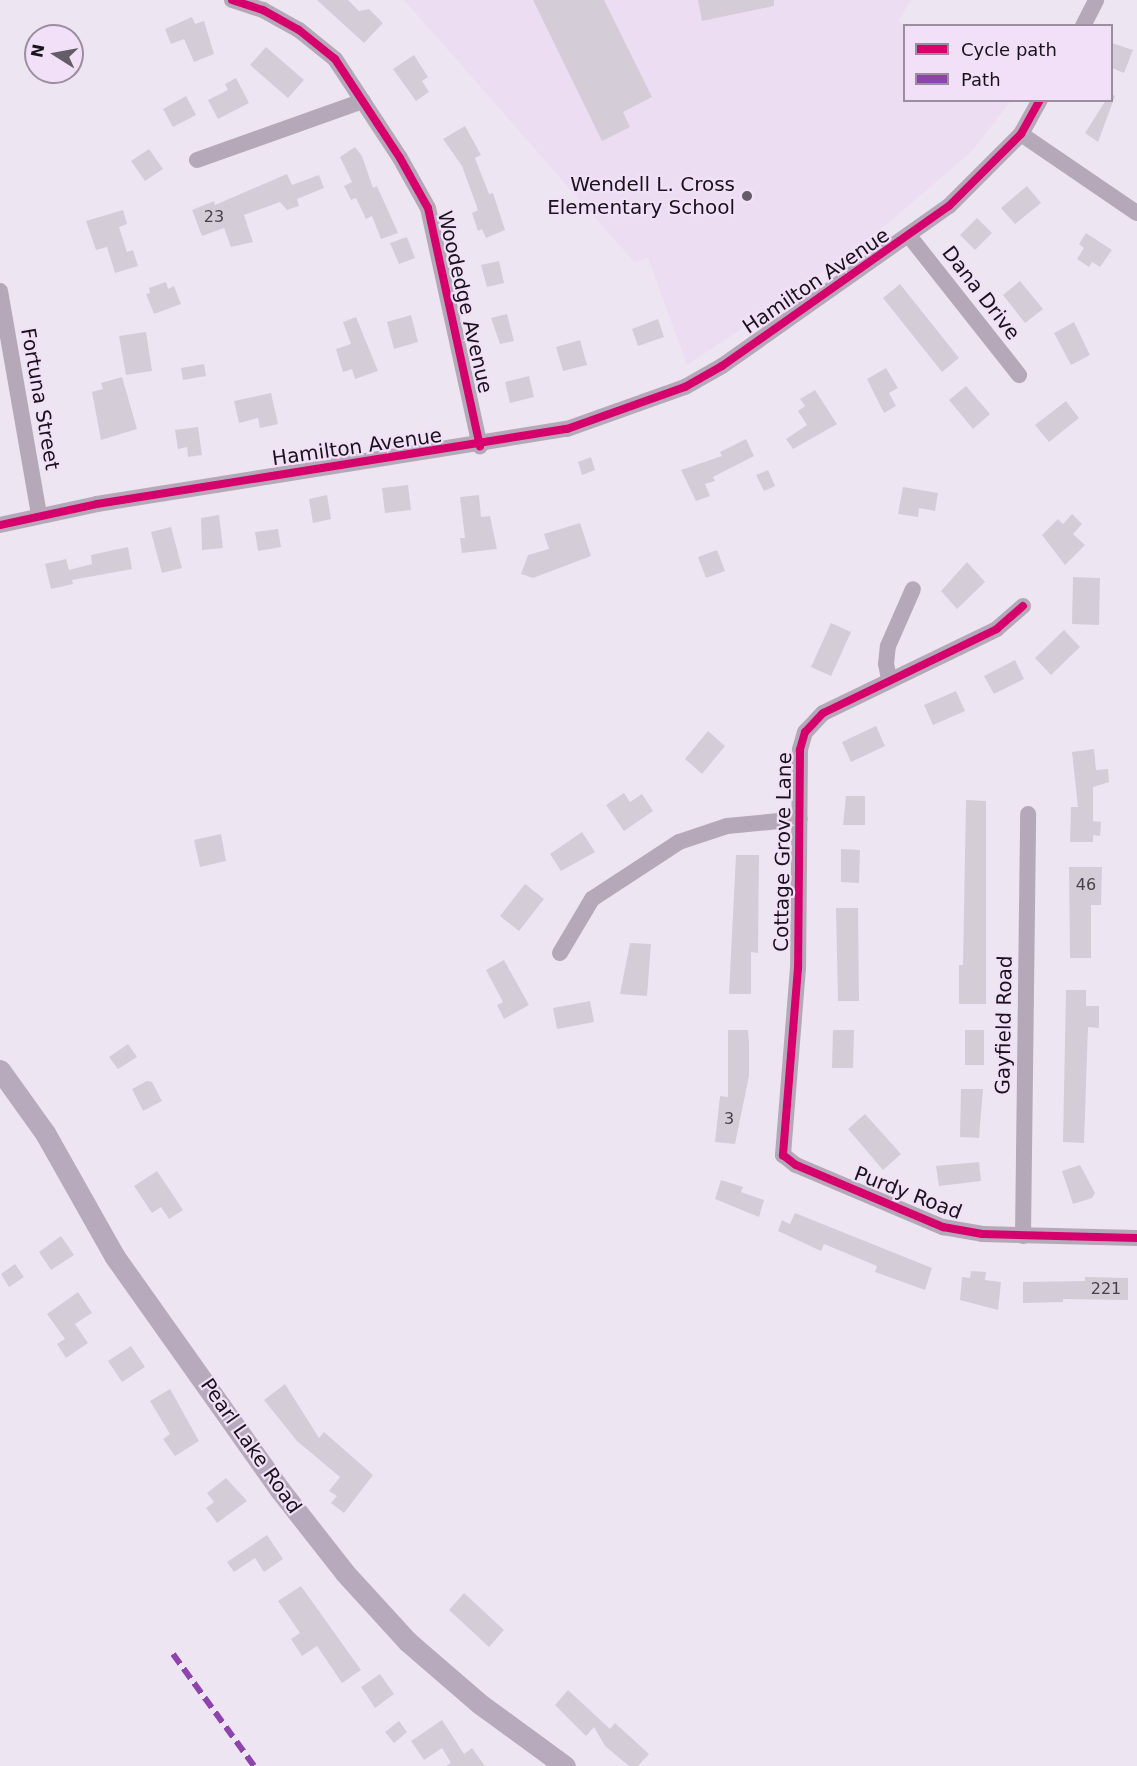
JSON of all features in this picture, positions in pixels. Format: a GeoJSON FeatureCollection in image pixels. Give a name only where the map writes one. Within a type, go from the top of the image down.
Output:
{"type":"FeatureCollection","features":[{"type":"Feature","properties":{"kind":"main road","name":"Pearl Lake Road"},"geometry":{"type":"LineString","coordinates":[[0,1070],[45,1132],[115,1257],[280,1490],[345,1573],[407,1641],[480,1704],[565,1766]]}},
{"type":"Feature","properties":{"kind":"street","name":"Woodedge Avenue"},"geometry":{"type":"LineString","coordinates":[[232,0],[263,10],[299,30],[335,59],[428,208],[480,446]]}},
{"type":"Feature","properties":{"kind":"street"},"geometry":{"type":"LineString","coordinates":[[1084,24],[1096,0]]}},
{"type":"Feature","properties":{"kind":"street"},"geometry":{"type":"LineString","coordinates":[[197,160],[363,101]]}},
{"type":"Feature","properties":{"kind":"street","name":"Hamilton Avenue"},"geometry":{"type":"LineString","coordinates":[[0,525],[39,515],[480,446],[567,429],[685,387],[909,237],[949,206],[1021,134],[1039,102]]}},
{"type":"Feature","properties":{"kind":"street"},"geometry":{"type":"LineString","coordinates":[[1021,134],[1137,213]]}},
{"type":"Feature","properties":{"kind":"street","name":"Dana Drive"},"geometry":{"type":"LineString","coordinates":[[909,237],[1019,375]]}},
{"type":"Feature","properties":{"kind":"street","name":"Fortuna Street"},"geometry":{"type":"LineString","coordinates":[[0,291],[39,515]]}},
{"type":"Feature","properties":{"kind":"street"},"geometry":{"type":"LineString","coordinates":[[889,679],[886,664],[888,646],[913,589]]}},
{"type":"Feature","properties":{"kind":"street","name":"Cottage Grove Lane"},"geometry":{"type":"LineString","coordinates":[[783,1155],[798,968],[800,750],[810,724],[823,713],[889,679],[997,629],[1023,606]]}},
{"type":"Feature","properties":{"kind":"street","name":"Gayfield Road"},"geometry":{"type":"LineString","coordinates":[[1023,1236],[1028,814]]}},
{"type":"Feature","properties":{"kind":"street"},"geometry":{"type":"LineString","coordinates":[[560,953],[592,899],[679,842],[727,825],[800,819]]}},
{"type":"Feature","properties":{"kind":"street","name":"Purdy Road"},"geometry":{"type":"LineString","coordinates":[[783,1155],[796,1165],[926,1221],[962,1231],[1023,1236],[1137,1238]]}},
{"type":"Feature","properties":{"kind":"shaded area","name":"Wendell L. Cross Elementary School"},"geometry":{"type":"Polygon","coordinates":[[[404,0],[911,0],[898,21],[903,24],[903,102],[1010,102],[972,151],[888,223],[771,310],[687,365],[648,258],[634,262],[404,0]]]}},
{"type":"Feature","properties":{"kind":"building"},"geometry":{"type":"Polygon","coordinates":[[[317,0],[348,0],[359,11],[369,9],[383,23],[364,43],[317,0]]]}},
{"type":"Feature","properties":{"kind":"building"},"geometry":{"type":"Polygon","coordinates":[[[533,0],[604,0],[652,97],[623,112],[630,127],[602,141],[533,0]]]}},
{"type":"Feature","properties":{"kind":"building"},"geometry":{"type":"Polygon","coordinates":[[[698,0],[774,0],[774,6],[702,21],[698,0]]]}},
{"type":"Feature","properties":{"kind":"building"},"geometry":{"type":"Polygon","coordinates":[[[192,17],[195,24],[204,21],[214,54],[194,62],[184,39],[171,44],[165,29],[192,17]]]}},
{"type":"Feature","properties":{"kind":"building"},"geometry":{"type":"Polygon","coordinates":[[[1113,43],[1133,50],[1124,73],[1113,68],[1113,43]]]}},
{"type":"Feature","properties":{"kind":"building"},"geometry":{"type":"Polygon","coordinates":[[[266,47],[304,80],[288,98],[250,65],[266,47]]]}},
{"type":"Feature","properties":{"kind":"building"},"geometry":{"type":"Polygon","coordinates":[[[414,55],[428,77],[422,81],[429,92],[416,101],[393,69],[414,55]]]}},
{"type":"Feature","properties":{"kind":"building"},"geometry":{"type":"Polygon","coordinates":[[[236,78],[249,103],[218,119],[208,100],[228,90],[225,84],[236,78]]]}},
{"type":"Feature","properties":{"kind":"building"},"geometry":{"type":"Polygon","coordinates":[[[186,96],[196,115],[173,127],[163,109],[186,96]]]}},
{"type":"Feature","properties":{"kind":"building"},"geometry":{"type":"Polygon","coordinates":[[[1105,102],[1113,102],[1098,142],[1085,133],[1105,102]]]}},
{"type":"Feature","properties":{"kind":"building"},"geometry":{"type":"Polygon","coordinates":[[[465,126],[481,155],[475,158],[489,194],[493,193],[505,230],[486,238],[482,229],[478,231],[472,213],[478,210],[462,166],[443,139],[465,126]]]}},
{"type":"Feature","properties":{"kind":"building"},"geometry":{"type":"Polygon","coordinates":[[[355,147],[362,156],[373,188],[377,186],[398,233],[381,239],[372,216],[366,219],[356,198],[351,200],[344,186],[352,182],[340,157],[355,147]]]}},
{"type":"Feature","properties":{"kind":"building"},"geometry":{"type":"Polygon","coordinates":[[[149,149],[163,169],[145,181],[131,161],[149,149]]]}},
{"type":"Feature","properties":{"kind":"building"},"geometry":{"type":"Polygon","coordinates":[[[287,174],[292,185],[319,175],[324,188],[297,199],[299,206],[287,210],[280,202],[244,215],[253,242],[231,247],[224,228],[202,236],[192,210],[214,201],[215,205],[287,174]]]}},
{"type":"Feature","properties":{"kind":"building"},"geometry":{"type":"Polygon","coordinates":[[[1027,186],[1041,203],[1015,224],[1001,208],[1027,186]]]}},
{"type":"Feature","properties":{"kind":"building"},"geometry":{"type":"Polygon","coordinates":[[[123,210],[127,224],[119,227],[127,252],[133,250],[138,266],[115,273],[107,247],[96,250],[86,221],[123,210]]]}},
{"type":"Feature","properties":{"kind":"building"},"geometry":{"type":"Polygon","coordinates":[[[977,218],[992,233],[975,250],[960,235],[977,218]]]}},
{"type":"Feature","properties":{"kind":"building"},"geometry":{"type":"Polygon","coordinates":[[[1086,233],[1112,250],[1100,267],[1092,262],[1089,267],[1077,259],[1084,248],[1079,244],[1086,233]]]}},
{"type":"Feature","properties":{"kind":"building"},"geometry":{"type":"Polygon","coordinates":[[[407,237],[415,258],[399,264],[390,243],[407,237]]]}},
{"type":"Feature","properties":{"kind":"building"},"geometry":{"type":"Polygon","coordinates":[[[499,261],[504,283],[487,287],[481,265],[499,261]]]}},
{"type":"Feature","properties":{"kind":"building"},"geometry":{"type":"Polygon","coordinates":[[[1020,281],[1043,309],[1025,323],[1003,295],[1020,281]]]}},
{"type":"Feature","properties":{"kind":"building"},"geometry":{"type":"Polygon","coordinates":[[[166,282],[168,289],[174,286],[181,304],[154,314],[146,294],[150,293],[149,288],[166,282]]]}},
{"type":"Feature","properties":{"kind":"building"},"geometry":{"type":"Polygon","coordinates":[[[900,284],[959,358],[942,372],[883,298],[900,284]]]}},
{"type":"Feature","properties":{"kind":"building"},"geometry":{"type":"Polygon","coordinates":[[[507,314],[514,341],[500,344],[491,318],[507,314]]]}},
{"type":"Feature","properties":{"kind":"building"},"geometry":{"type":"Polygon","coordinates":[[[411,315],[418,342],[394,349],[387,322],[411,315]]]}},
{"type":"Feature","properties":{"kind":"building"},"geometry":{"type":"Polygon","coordinates":[[[356,317],[378,371],[355,379],[352,369],[343,372],[336,349],[351,344],[343,322],[356,317]]]}},
{"type":"Feature","properties":{"kind":"building"},"geometry":{"type":"Polygon","coordinates":[[[658,319],[664,337],[638,346],[632,329],[658,319]]]}},
{"type":"Feature","properties":{"kind":"building"},"geometry":{"type":"Polygon","coordinates":[[[1074,322],[1090,355],[1071,365],[1054,333],[1074,322]]]}},
{"type":"Feature","properties":{"kind":"building"},"geometry":{"type":"Polygon","coordinates":[[[146,332],[152,371],[126,375],[119,336],[146,332]]]}},
{"type":"Feature","properties":{"kind":"building"},"geometry":{"type":"Polygon","coordinates":[[[580,340],[587,365],[563,371],[556,347],[580,340]]]}},
{"type":"Feature","properties":{"kind":"building"},"geometry":{"type":"Polygon","coordinates":[[[204,364],[206,376],[183,380],[181,368],[204,364]]]}},
{"type":"Feature","properties":{"kind":"building"},"geometry":{"type":"Polygon","coordinates":[[[886,368],[898,388],[889,393],[896,406],[884,413],[867,379],[886,368]]]}},
{"type":"Feature","properties":{"kind":"building"},"geometry":{"type":"Polygon","coordinates":[[[529,376],[534,397],[510,403],[505,382],[529,376]]]}},
{"type":"Feature","properties":{"kind":"building"},"geometry":{"type":"Polygon","coordinates":[[[122,377],[137,429],[101,440],[92,392],[103,389],[101,383],[122,377]]]}},
{"type":"Feature","properties":{"kind":"building"},"geometry":{"type":"Polygon","coordinates":[[[966,386],[990,414],[973,429],[949,400],[966,386]]]}},
{"type":"Feature","properties":{"kind":"building"},"geometry":{"type":"Polygon","coordinates":[[[815,390],[837,424],[793,449],[786,439],[807,425],[798,411],[805,406],[800,399],[815,390]]]}},
{"type":"Feature","properties":{"kind":"building"},"geometry":{"type":"Polygon","coordinates":[[[271,393],[278,424],[260,428],[258,418],[239,423],[234,401],[271,393]]]}},
{"type":"Feature","properties":{"kind":"building"},"geometry":{"type":"Polygon","coordinates":[[[1066,401],[1079,418],[1049,442],[1035,425],[1066,401]]]}},
{"type":"Feature","properties":{"kind":"building"},"geometry":{"type":"Polygon","coordinates":[[[198,427],[202,455],[188,457],[187,447],[178,449],[175,430],[198,427]]]}},
{"type":"Feature","properties":{"kind":"building"},"geometry":{"type":"Polygon","coordinates":[[[746,439],[754,456],[713,477],[715,481],[705,484],[710,496],[696,501],[681,470],[722,456],[720,452],[746,439]]]}},
{"type":"Feature","properties":{"kind":"building"},"geometry":{"type":"Polygon","coordinates":[[[591,457],[595,470],[582,475],[578,462],[591,457]]]}},
{"type":"Feature","properties":{"kind":"building"},"geometry":{"type":"Polygon","coordinates":[[[768,470],[775,486],[764,491],[756,475],[768,470]]]}},
{"type":"Feature","properties":{"kind":"building"},"geometry":{"type":"Polygon","coordinates":[[[408,485],[411,510],[385,513],[382,488],[408,485]]]}},
{"type":"Feature","properties":{"kind":"building"},"geometry":{"type":"Polygon","coordinates":[[[903,487],[938,493],[935,511],[919,508],[918,517],[898,514],[903,487]]]}},
{"type":"Feature","properties":{"kind":"building"},"geometry":{"type":"Polygon","coordinates":[[[327,495],[331,519],[313,523],[309,499],[327,495]]]}},
{"type":"Feature","properties":{"kind":"building"},"geometry":{"type":"Polygon","coordinates":[[[479,495],[481,517],[490,516],[497,549],[462,553],[460,538],[465,538],[460,497],[479,495]]]}},
{"type":"Feature","properties":{"kind":"building"},"geometry":{"type":"Polygon","coordinates":[[[1072,514],[1082,524],[1073,534],[1085,545],[1065,565],[1042,535],[1058,519],[1063,524],[1072,514]]]}},
{"type":"Feature","properties":{"kind":"building"},"geometry":{"type":"Polygon","coordinates":[[[219,515],[223,548],[202,550],[201,518],[219,515]]]}},
{"type":"Feature","properties":{"kind":"building"},"geometry":{"type":"Polygon","coordinates":[[[580,523],[591,556],[533,578],[521,574],[528,555],[549,549],[544,534],[580,523]]]}},
{"type":"Feature","properties":{"kind":"building"},"geometry":{"type":"Polygon","coordinates":[[[171,527],[182,568],[162,573],[151,532],[171,527]]]}},
{"type":"Feature","properties":{"kind":"building"},"geometry":{"type":"Polygon","coordinates":[[[278,529],[281,547],[258,551],[255,532],[278,529]]]}},
{"type":"Feature","properties":{"kind":"building"},"geometry":{"type":"Polygon","coordinates":[[[128,547],[132,569],[72,580],[73,584],[51,589],[45,564],[66,559],[69,570],[92,564],[91,555],[128,547]]]}},
{"type":"Feature","properties":{"kind":"building"},"geometry":{"type":"Polygon","coordinates":[[[717,550],[725,571],[706,578],[698,557],[717,550]]]}},
{"type":"Feature","properties":{"kind":"building"},"geometry":{"type":"Polygon","coordinates":[[[967,562],[985,582],[957,609],[941,591],[967,562]]]}},
{"type":"Feature","properties":{"kind":"building"},"geometry":{"type":"Polygon","coordinates":[[[1073,577],[1100,578],[1099,625],[1072,624],[1073,577]]]}},
{"type":"Feature","properties":{"kind":"building"},"geometry":{"type":"Polygon","coordinates":[[[831,623],[851,632],[831,676],[811,667],[831,623]]]}},
{"type":"Feature","properties":{"kind":"building"},"geometry":{"type":"Polygon","coordinates":[[[1064,630],[1080,647],[1051,675],[1035,658],[1064,630]]]}},
{"type":"Feature","properties":{"kind":"building"},"geometry":{"type":"Polygon","coordinates":[[[1015,660],[1024,679],[994,694],[984,676],[1015,660]]]}},
{"type":"Feature","properties":{"kind":"building"},"geometry":{"type":"Polygon","coordinates":[[[956,691],[965,711],[933,725],[924,705],[956,691]]]}},
{"type":"Feature","properties":{"kind":"building"},"geometry":{"type":"Polygon","coordinates":[[[876,726],[885,746],[851,762],[842,742],[876,726]]]}},
{"type":"Feature","properties":{"kind":"building"},"geometry":{"type":"Polygon","coordinates":[[[708,731],[725,746],[702,774],[685,759],[708,731]]]}},
{"type":"Feature","properties":{"kind":"building"},"geometry":{"type":"Polygon","coordinates":[[[1094,749],[1096,770],[1108,769],[1109,782],[1093,787],[1093,821],[1101,822],[1100,836],[1093,835],[1093,842],[1070,842],[1071,807],[1078,807],[1072,752],[1094,749]]]}},
{"type":"Feature","properties":{"kind":"building"},"geometry":{"type":"Polygon","coordinates":[[[624,793],[630,802],[642,794],[653,811],[624,831],[606,805],[624,793]]]}},
{"type":"Feature","properties":{"kind":"building"},"geometry":{"type":"Polygon","coordinates":[[[846,796],[865,796],[865,825],[843,825],[846,796]]]}},
{"type":"Feature","properties":{"kind":"building"},"geometry":{"type":"Polygon","coordinates":[[[966,800],[986,801],[986,1004],[959,1004],[959,965],[963,965],[966,800]]]}},
{"type":"Feature","properties":{"kind":"building"},"geometry":{"type":"Polygon","coordinates":[[[582,832],[595,852],[561,871],[550,854],[582,832]]]}},
{"type":"Feature","properties":{"kind":"building"},"geometry":{"type":"Polygon","coordinates":[[[221,834],[226,861],[200,867],[194,840],[221,834]]]}},
{"type":"Feature","properties":{"kind":"building"},"geometry":{"type":"Polygon","coordinates":[[[841,849],[860,850],[859,883],[841,882],[841,849]]]}},
{"type":"Feature","properties":{"kind":"building"},"geometry":{"type":"Polygon","coordinates":[[[736,855],[759,855],[758,953],[751,952],[751,994],[729,994],[736,855]]]}},
{"type":"Feature","properties":{"kind":"building"},"geometry":{"type":"Polygon","coordinates":[[[1069,867],[1102,867],[1101,905],[1091,905],[1091,958],[1070,958],[1069,867]]]}},
{"type":"Feature","properties":{"kind":"building"},"geometry":{"type":"Polygon","coordinates":[[[525,884],[544,899],[519,931],[500,916],[525,884]]]}},
{"type":"Feature","properties":{"kind":"building"},"geometry":{"type":"Polygon","coordinates":[[[836,908],[858,908],[859,1001],[838,1001],[836,908]]]}},
{"type":"Feature","properties":{"kind":"building"},"geometry":{"type":"Polygon","coordinates":[[[630,943],[651,944],[647,996],[620,994],[630,943]]]}},
{"type":"Feature","properties":{"kind":"building"},"geometry":{"type":"Polygon","coordinates":[[[504,960],[529,1005],[504,1019],[497,1005],[503,1002],[486,970],[504,960]]]}},
{"type":"Feature","properties":{"kind":"building"},"geometry":{"type":"Polygon","coordinates":[[[1066,990],[1086,990],[1086,1006],[1099,1006],[1099,1028],[1088,1027],[1084,1143],[1063,1142],[1066,990]]]}},
{"type":"Feature","properties":{"kind":"building"},"geometry":{"type":"Polygon","coordinates":[[[590,1001],[594,1022],[557,1029],[553,1008],[590,1001]]]}},
{"type":"Feature","properties":{"kind":"building"},"geometry":{"type":"Polygon","coordinates":[[[728,1030],[748,1030],[749,1043],[749,1076],[735,1144],[715,1142],[720,1096],[728,1097],[728,1030]]]}},
{"type":"Feature","properties":{"kind":"building"},"geometry":{"type":"Polygon","coordinates":[[[833,1030],[854,1030],[853,1068],[832,1068],[833,1030]]]}},
{"type":"Feature","properties":{"kind":"building"},"geometry":{"type":"Polygon","coordinates":[[[965,1030],[984,1030],[984,1065],[965,1065],[965,1030]]]}},
{"type":"Feature","properties":{"kind":"building"},"geometry":{"type":"Polygon","coordinates":[[[128,1044],[137,1057],[118,1069],[109,1057],[128,1044]]]}},
{"type":"Feature","properties":{"kind":"building"},"geometry":{"type":"Polygon","coordinates":[[[147,1081],[152,1082],[162,1101],[143,1111],[132,1089],[147,1081]]]}},
{"type":"Feature","properties":{"kind":"building"},"geometry":{"type":"Polygon","coordinates":[[[961,1089],[983,1089],[979,1138],[960,1137],[961,1089]]]}},
{"type":"Feature","properties":{"kind":"building"},"geometry":{"type":"Polygon","coordinates":[[[865,1114],[901,1154],[883,1170],[848,1129],[865,1114]]]}},
{"type":"Feature","properties":{"kind":"building"},"geometry":{"type":"Polygon","coordinates":[[[979,1162],[981,1181],[939,1186],[936,1166],[979,1162]]]}},
{"type":"Feature","properties":{"kind":"building"},"geometry":{"type":"Polygon","coordinates":[[[1080,1165],[1095,1193],[1092,1198],[1073,1204],[1062,1171],[1080,1165]]]}},
{"type":"Feature","properties":{"kind":"building"},"geometry":{"type":"Polygon","coordinates":[[[157,1171],[183,1210],[169,1219],[161,1207],[152,1213],[134,1186],[157,1171]]]}},
{"type":"Feature","properties":{"kind":"building"},"geometry":{"type":"Polygon","coordinates":[[[721,1180],[743,1187],[741,1192],[764,1200],[759,1217],[715,1199],[721,1180]]]}},
{"type":"Feature","properties":{"kind":"building"},"geometry":{"type":"Polygon","coordinates":[[[795,1213],[932,1268],[925,1290],[875,1272],[877,1266],[824,1244],[821,1251],[778,1231],[782,1220],[790,1224],[795,1213]]]}},
{"type":"Feature","properties":{"kind":"building"},"geometry":{"type":"Polygon","coordinates":[[[61,1236],[74,1255],[51,1270],[39,1252],[61,1236]]]}},
{"type":"Feature","properties":{"kind":"building"},"geometry":{"type":"Polygon","coordinates":[[[15,1264],[24,1277],[9,1287],[1,1274],[15,1264]]]}},
{"type":"Feature","properties":{"kind":"building"},"geometry":{"type":"Polygon","coordinates":[[[971,1271],[986,1272],[985,1280],[1001,1282],[998,1310],[960,1300],[962,1277],[970,1278],[971,1271]]]}},
{"type":"Feature","properties":{"kind":"building"},"geometry":{"type":"Polygon","coordinates":[[[1085,1277],[1128,1278],[1128,1300],[1063,1299],[1063,1302],[1023,1303],[1023,1282],[1085,1281],[1085,1277]]]}},
{"type":"Feature","properties":{"kind":"building"},"geometry":{"type":"Polygon","coordinates":[[[78,1292],[92,1313],[75,1324],[88,1343],[66,1358],[57,1344],[65,1339],[47,1314],[78,1292]]]}},
{"type":"Feature","properties":{"kind":"building"},"geometry":{"type":"Polygon","coordinates":[[[131,1346],[145,1367],[122,1382],[108,1361],[131,1346]]]}},
{"type":"Feature","properties":{"kind":"building"},"geometry":{"type":"Polygon","coordinates":[[[285,1384],[319,1438],[324,1432],[373,1475],[344,1513],[331,1503],[337,1496],[329,1491],[340,1477],[297,1441],[264,1400],[285,1384]]]}},
{"type":"Feature","properties":{"kind":"building"},"geometry":{"type":"Polygon","coordinates":[[[170,1389],[199,1441],[175,1456],[163,1439],[170,1434],[150,1401],[170,1389]]]}},
{"type":"Feature","properties":{"kind":"building"},"geometry":{"type":"Polygon","coordinates":[[[226,1478],[247,1501],[217,1523],[206,1508],[214,1502],[207,1493],[226,1478]]]}},
{"type":"Feature","properties":{"kind":"building"},"geometry":{"type":"Polygon","coordinates":[[[267,1535],[283,1559],[264,1572],[255,1558],[234,1572],[227,1562],[267,1535]]]}},
{"type":"Feature","properties":{"kind":"building"},"geometry":{"type":"Polygon","coordinates":[[[301,1586],[361,1670],[342,1683],[317,1646],[302,1656],[291,1639],[300,1633],[278,1601],[301,1586]]]}},
{"type":"Feature","properties":{"kind":"building"},"geometry":{"type":"Polygon","coordinates":[[[464,1593],[504,1630],[489,1647],[449,1610],[464,1593]]]}},
{"type":"Feature","properties":{"kind":"building"},"geometry":{"type":"Polygon","coordinates":[[[380,1674],[394,1694],[375,1708],[361,1687],[380,1674]]]}},
{"type":"Feature","properties":{"kind":"building"},"geometry":{"type":"Polygon","coordinates":[[[568,1690],[610,1729],[615,1723],[649,1754],[638,1766],[629,1766],[605,1746],[594,1727],[586,1736],[555,1705],[568,1690]]]}},
{"type":"Feature","properties":{"kind":"building"},"geometry":{"type":"Polygon","coordinates":[[[442,1720],[464,1754],[472,1748],[485,1766],[446,1766],[451,1763],[442,1748],[424,1760],[411,1741],[442,1720]]]}},
{"type":"Feature","properties":{"kind":"building"},"geometry":{"type":"Polygon","coordinates":[[[399,1721],[407,1732],[394,1743],[385,1732],[399,1721]]]}},
{"type":"Feature","properties":{"kind":"marked path"},"geometry":{"type":"LineString","coordinates":[[173,1654],[254,1766]]}},
{"type":"Feature","properties":{"kind":"cycle path"},"geometry":{"type":"LineString","coordinates":[[232,0],[263,10],[299,30],[335,59],[400,158],[428,208],[480,446]]}},
{"type":"Feature","properties":{"kind":"cycle path"},"geometry":{"type":"LineString","coordinates":[[0,525],[97,504],[567,429],[685,387],[722,366],[949,206],[1021,134],[1039,102]]}},
{"type":"Feature","properties":{"kind":"cycle path"},"geometry":{"type":"LineString","coordinates":[[1023,606],[997,629],[823,713],[805,732],[800,750],[798,968],[783,1155],[796,1165],[943,1227],[982,1234],[1137,1238]]}},
{"type":"Feature","properties":{"kind":"place","name":"Wendell L. Cross Elementary School"},"geometry":{"type":"Point","coordinates":[747,196]}}]}
